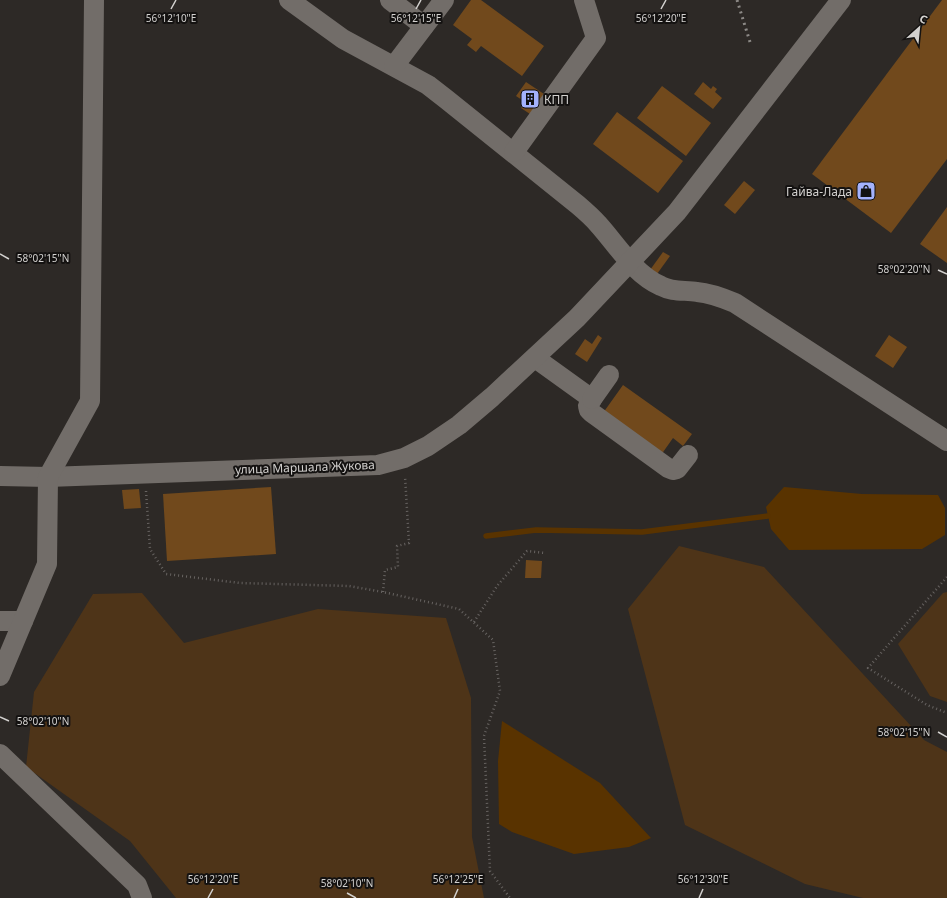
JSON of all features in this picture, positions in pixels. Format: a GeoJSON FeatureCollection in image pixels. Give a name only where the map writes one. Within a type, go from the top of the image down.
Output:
{"type":"FeatureCollection","features":[{"type":"Feature","properties":{"kind":"street"},"geometry":{"type":"LineString","coordinates":[[0,676],[47,564],[48,477],[90,401],[94,0]]}},
{"type":"Feature","properties":{"kind":"street"},"geometry":{"type":"LineString","coordinates":[[289,0],[359,49],[428,85],[514,152],[578,205],[597,223],[629,261],[645,276],[661,286],[671,290],[710,294],[735,303],[947,442]]}},
{"type":"Feature","properties":{"kind":"street"},"geometry":{"type":"LineString","coordinates":[[390,0],[424,26]]}},
{"type":"Feature","properties":{"kind":"street"},"geometry":{"type":"LineString","coordinates":[[394,66],[444,0]]}},
{"type":"Feature","properties":{"kind":"street"},"geometry":{"type":"LineString","coordinates":[[514,152],[596,38],[584,0]]}},
{"type":"Feature","properties":{"kind":"street","name":"улица Маршала Жукова"},"geometry":{"type":"LineString","coordinates":[[0,476],[48,477],[378,465],[404,458],[428,446],[459,425],[535,358],[577,318],[629,261],[677,212],[841,0]]}},
{"type":"Feature","properties":{"kind":"street"},"geometry":{"type":"LineString","coordinates":[[535,358],[592,399]]}},
{"type":"Feature","properties":{"kind":"street"},"geometry":{"type":"LineString","coordinates":[[610,375],[592,399],[588,406],[589,410],[668,468],[673,470],[677,469],[688,455]]}},
{"type":"Feature","properties":{"kind":"street"},"geometry":{"type":"LineString","coordinates":[[0,621],[23,621]]}},
{"type":"Feature","properties":{"kind":"street"},"geometry":{"type":"LineString","coordinates":[[0,754],[137,885],[142,898]]}},
{"type":"Feature","properties":{"kind":"path"},"geometry":{"type":"LineString","coordinates":[[383,592],[385,570],[398,566],[397,546],[409,542],[404,458]]}},
{"type":"Feature","properties":{"kind":"path"},"geometry":{"type":"LineString","coordinates":[[145,473],[150,549],[166,574],[240,583],[349,586],[383,592],[459,609],[493,640],[500,691],[484,736],[490,871],[510,898]]}},
{"type":"Feature","properties":{"kind":"path"},"geometry":{"type":"LineString","coordinates":[[474,622],[497,586],[527,551],[545,553]]}},
{"type":"Feature","properties":{"kind":"path"},"geometry":{"type":"LineString","coordinates":[[947,577],[868,668],[927,705],[947,713]]}},
{"type":"Feature","properties":{"kind":"shaded area"},"geometry":{"type":"Polygon","coordinates":[[[784,487],[862,494],[938,495],[945,508],[945,535],[922,549],[789,550],[771,529],[766,507],[784,487]]]}},
{"type":"Feature","properties":{"kind":"shaded area"},"geometry":{"type":"Polygon","coordinates":[[[679,546],[764,567],[924,740],[947,752],[947,898],[863,898],[805,884],[685,825],[628,609],[679,546]]]}},
{"type":"Feature","properties":{"kind":"shaded area"},"geometry":{"type":"Polygon","coordinates":[[[947,592],[947,702],[930,696],[898,644],[943,593],[947,592]]]}},
{"type":"Feature","properties":{"kind":"shaded area"},"geometry":{"type":"Polygon","coordinates":[[[142,593],[184,643],[318,609],[446,618],[471,698],[472,837],[484,898],[176,898],[130,841],[26,767],[34,692],[93,594],[142,593]]]}},
{"type":"Feature","properties":{"kind":"shaded area"},"geometry":{"type":"Polygon","coordinates":[[[502,721],[600,783],[651,838],[629,847],[574,854],[512,832],[499,824],[498,761],[502,721]]]}},
{"type":"Feature","properties":{"kind":"building"},"geometry":{"type":"Polygon","coordinates":[[[471,0],[481,0],[544,46],[522,76],[481,46],[476,52],[467,45],[472,39],[453,25],[471,0]]]}},
{"type":"Feature","properties":{"kind":"building"},"geometry":{"type":"Polygon","coordinates":[[[942,0],[947,0],[947,159],[891,233],[812,174],[942,0]]]}},
{"type":"Feature","properties":{"kind":"building","name":"КПП"},"geometry":{"type":"Polygon","coordinates":[[[526,82],[544,94],[530,114],[521,108],[525,102],[516,96],[526,82]]]}},
{"type":"Feature","properties":{"kind":"building"},"geometry":{"type":"Polygon","coordinates":[[[703,82],[711,89],[713,86],[717,89],[715,92],[722,98],[713,109],[694,94],[703,82]]]}},
{"type":"Feature","properties":{"kind":"building"},"geometry":{"type":"Polygon","coordinates":[[[662,86],[711,123],[686,156],[637,118],[662,86]]]}},
{"type":"Feature","properties":{"kind":"building"},"geometry":{"type":"Polygon","coordinates":[[[617,112],[683,161],[658,193],[593,144],[617,112]]]}},
{"type":"Feature","properties":{"kind":"building"},"geometry":{"type":"Polygon","coordinates":[[[744,181],[755,190],[735,214],[724,205],[744,181]]]}},
{"type":"Feature","properties":{"kind":"building"},"geometry":{"type":"Polygon","coordinates":[[[947,207],[947,263],[920,244],[947,207]]]}},
{"type":"Feature","properties":{"kind":"building"},"geometry":{"type":"Polygon","coordinates":[[[663,252],[670,256],[657,274],[650,270],[663,252]]]}},
{"type":"Feature","properties":{"kind":"building"},"geometry":{"type":"Polygon","coordinates":[[[598,335],[602,338],[587,362],[575,354],[585,339],[592,344],[598,335]]]}},
{"type":"Feature","properties":{"kind":"building"},"geometry":{"type":"Polygon","coordinates":[[[889,335],[907,347],[893,368],[875,356],[889,335]]]}},
{"type":"Feature","properties":{"kind":"building"},"geometry":{"type":"Polygon","coordinates":[[[623,385],[692,434],[683,446],[673,438],[661,455],[603,413],[623,385]]]}},
{"type":"Feature","properties":{"kind":"building"},"geometry":{"type":"Polygon","coordinates":[[[271,487],[276,554],[167,561],[163,494],[271,487]]]}},
{"type":"Feature","properties":{"kind":"building"},"geometry":{"type":"Polygon","coordinates":[[[139,489],[141,508],[124,509],[122,490],[139,489]]]}},
{"type":"Feature","properties":{"kind":"building"},"geometry":{"type":"Polygon","coordinates":[[[526,560],[542,561],[541,578],[525,578],[526,560]]]}},
{"type":"Feature","properties":{"kind":"waterway"},"geometry":{"type":"LineString","coordinates":[[486,536],[536,530],[642,532],[768,516]]}},
{"type":"Feature","properties":{"kind":"railway"},"geometry":{"type":"LineString","coordinates":[[737,0],[750,42]]}},
{"type":"Feature","properties":{"kind":"place","name":"КПП"},"geometry":{"type":"Point","coordinates":[530,99]}},
{"type":"Feature","properties":{"kind":"place","name":"Гайва-Лада"},"geometry":{"type":"Point","coordinates":[866,191]}}]}
